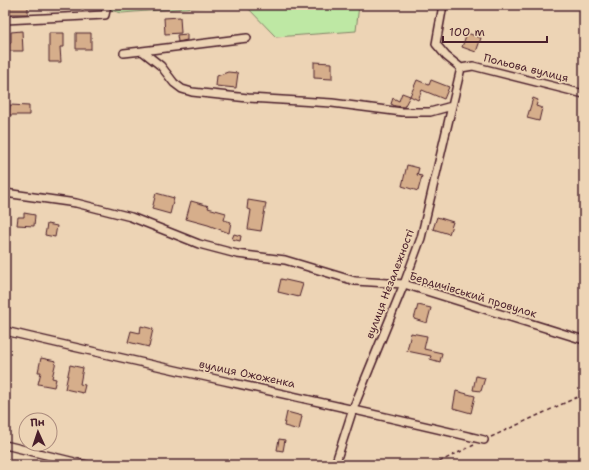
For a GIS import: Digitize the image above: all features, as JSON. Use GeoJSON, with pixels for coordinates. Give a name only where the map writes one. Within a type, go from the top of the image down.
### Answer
{"type":"FeatureCollection","features":[{"type":"Feature","properties":{"kind":"street"},"geometry":{"type":"LineString","coordinates":[[5,20],[105,15],[107,5]]}},
{"type":"Feature","properties":{"kind":"street"},"geometry":{"type":"LineString","coordinates":[[443,5],[436,44],[446,56],[461,68]]}},
{"type":"Feature","properties":{"kind":"street"},"geometry":{"type":"LineString","coordinates":[[124,53],[247,38]]}},
{"type":"Feature","properties":{"kind":"street"},"geometry":{"type":"LineString","coordinates":[[142,51],[161,66],[174,83],[182,89],[192,92],[248,98],[332,103],[402,112],[430,112],[452,106]]}},
{"type":"Feature","properties":{"kind":"street","name":"Польова вулиця"},"geometry":{"type":"LineString","coordinates":[[461,68],[473,66],[584,94]]}},
{"type":"Feature","properties":{"kind":"street","name":"вулиця Незалежності"},"geometry":{"type":"LineString","coordinates":[[335,465],[353,409],[404,284],[421,238],[461,68]]}},
{"type":"Feature","properties":{"kind":"street","name":"Бердичівський провулок"},"geometry":{"type":"LineString","coordinates":[[5,193],[76,203],[131,217],[199,244],[237,254],[284,260],[355,281],[404,284],[584,340]]}},
{"type":"Feature","properties":{"kind":"street","name":"вулиця Ожоженка"},"geometry":{"type":"LineString","coordinates":[[5,331],[484,440]]}},
{"type":"Feature","properties":{"kind":"street"},"geometry":{"type":"LineString","coordinates":[[5,445],[87,465]]}},
{"type":"Feature","properties":{"kind":"path"},"geometry":{"type":"LineString","coordinates":[[433,465],[584,394]]}},
{"type":"Feature","properties":{"kind":"path"},"geometry":{"type":"LineString","coordinates":[[5,460],[36,465]]}},
{"type":"Feature","properties":{"kind":"green space"},"geometry":{"type":"Polygon","coordinates":[[[96,5],[223,5],[122,13],[97,7],[96,5]]]}},
{"type":"Feature","properties":{"kind":"green space"},"geometry":{"type":"Polygon","coordinates":[[[245,5],[359,5],[356,31],[276,37],[245,5]]]}},
{"type":"Feature","properties":{"kind":"building"},"geometry":{"type":"Polygon","coordinates":[[[10,5],[28,5],[28,14],[10,14],[10,5]]]}},
{"type":"Feature","properties":{"kind":"building"},"geometry":{"type":"Polygon","coordinates":[[[180,17],[181,33],[165,34],[164,18],[180,17]]]}},
{"type":"Feature","properties":{"kind":"building"},"geometry":{"type":"Polygon","coordinates":[[[22,31],[23,51],[7,51],[7,43],[11,43],[11,32],[22,31]]]}},
{"type":"Feature","properties":{"kind":"building"},"geometry":{"type":"Polygon","coordinates":[[[49,33],[64,33],[64,47],[60,47],[61,62],[49,62],[49,33]]]}},
{"type":"Feature","properties":{"kind":"building"},"geometry":{"type":"Polygon","coordinates":[[[76,33],[91,33],[91,49],[76,49],[76,33]]]}},
{"type":"Feature","properties":{"kind":"building"},"geometry":{"type":"Polygon","coordinates":[[[467,33],[481,38],[476,52],[462,47],[467,33]]]}},
{"type":"Feature","properties":{"kind":"building"},"geometry":{"type":"Polygon","coordinates":[[[187,34],[187,40],[178,42],[177,35],[187,34]]]}},
{"type":"Feature","properties":{"kind":"building"},"geometry":{"type":"Polygon","coordinates":[[[314,62],[332,63],[332,79],[314,78],[314,62]]]}},
{"type":"Feature","properties":{"kind":"building"},"geometry":{"type":"Polygon","coordinates":[[[228,72],[238,73],[236,88],[216,86],[217,76],[228,72]]]}},
{"type":"Feature","properties":{"kind":"building"},"geometry":{"type":"Polygon","coordinates":[[[417,80],[429,85],[431,80],[449,87],[444,99],[422,90],[418,100],[410,96],[417,80]]]}},
{"type":"Feature","properties":{"kind":"building"},"geometry":{"type":"Polygon","coordinates":[[[402,93],[410,96],[404,107],[391,104],[393,98],[399,101],[402,93]]]}},
{"type":"Feature","properties":{"kind":"building"},"geometry":{"type":"Polygon","coordinates":[[[533,98],[538,100],[536,106],[542,108],[539,121],[527,118],[533,98]]]}},
{"type":"Feature","properties":{"kind":"building"},"geometry":{"type":"Polygon","coordinates":[[[10,105],[29,106],[29,115],[9,115],[10,105]]]}},
{"type":"Feature","properties":{"kind":"building"},"geometry":{"type":"Polygon","coordinates":[[[407,165],[419,168],[417,175],[422,176],[418,191],[402,186],[407,165]]]}},
{"type":"Feature","properties":{"kind":"building"},"geometry":{"type":"Polygon","coordinates":[[[156,193],[174,198],[170,214],[152,209],[156,193]]]}},
{"type":"Feature","properties":{"kind":"building"},"geometry":{"type":"Polygon","coordinates":[[[248,200],[266,203],[261,231],[248,229],[251,210],[247,209],[248,200]]]}},
{"type":"Feature","properties":{"kind":"building"},"geometry":{"type":"Polygon","coordinates":[[[191,201],[226,213],[224,220],[231,222],[229,233],[186,219],[191,201]]]}},
{"type":"Feature","properties":{"kind":"building"},"geometry":{"type":"Polygon","coordinates":[[[24,213],[35,215],[34,226],[17,225],[18,217],[24,217],[24,213]]]}},
{"type":"Feature","properties":{"kind":"building"},"geometry":{"type":"Polygon","coordinates":[[[437,217],[453,222],[449,234],[433,229],[437,217]]]}},
{"type":"Feature","properties":{"kind":"building"},"geometry":{"type":"Polygon","coordinates":[[[47,224],[57,226],[55,237],[45,235],[47,224]]]}},
{"type":"Feature","properties":{"kind":"building"},"geometry":{"type":"Polygon","coordinates":[[[234,234],[241,236],[240,241],[232,239],[234,234]]]}},
{"type":"Feature","properties":{"kind":"building"},"geometry":{"type":"Polygon","coordinates":[[[281,279],[303,284],[299,297],[278,292],[281,279]]]}},
{"type":"Feature","properties":{"kind":"building"},"geometry":{"type":"Polygon","coordinates":[[[418,305],[431,308],[427,323],[414,319],[418,305]]]}},
{"type":"Feature","properties":{"kind":"building"},"geometry":{"type":"Polygon","coordinates":[[[141,326],[153,329],[149,347],[128,342],[131,331],[140,333],[141,326]]]}},
{"type":"Feature","properties":{"kind":"building"},"geometry":{"type":"Polygon","coordinates":[[[411,333],[427,336],[424,349],[442,353],[440,362],[430,359],[431,356],[407,351],[411,333]]]}},
{"type":"Feature","properties":{"kind":"building"},"geometry":{"type":"Polygon","coordinates":[[[41,358],[56,361],[52,378],[56,379],[54,387],[38,384],[41,372],[38,372],[41,358]]]}},
{"type":"Feature","properties":{"kind":"building"},"geometry":{"type":"Polygon","coordinates":[[[70,365],[83,368],[80,384],[85,385],[83,393],[65,389],[70,365]]]}},
{"type":"Feature","properties":{"kind":"building"},"geometry":{"type":"Polygon","coordinates":[[[476,376],[485,378],[481,391],[473,390],[476,376]]]}},
{"type":"Feature","properties":{"kind":"building"},"geometry":{"type":"Polygon","coordinates":[[[456,391],[475,396],[471,413],[453,408],[456,391]]]}},
{"type":"Feature","properties":{"kind":"building"},"geometry":{"type":"Polygon","coordinates":[[[287,412],[302,416],[299,430],[284,426],[287,412]]]}},
{"type":"Feature","properties":{"kind":"building"},"geometry":{"type":"Polygon","coordinates":[[[279,439],[285,440],[283,451],[277,450],[279,439]]]}}]}
